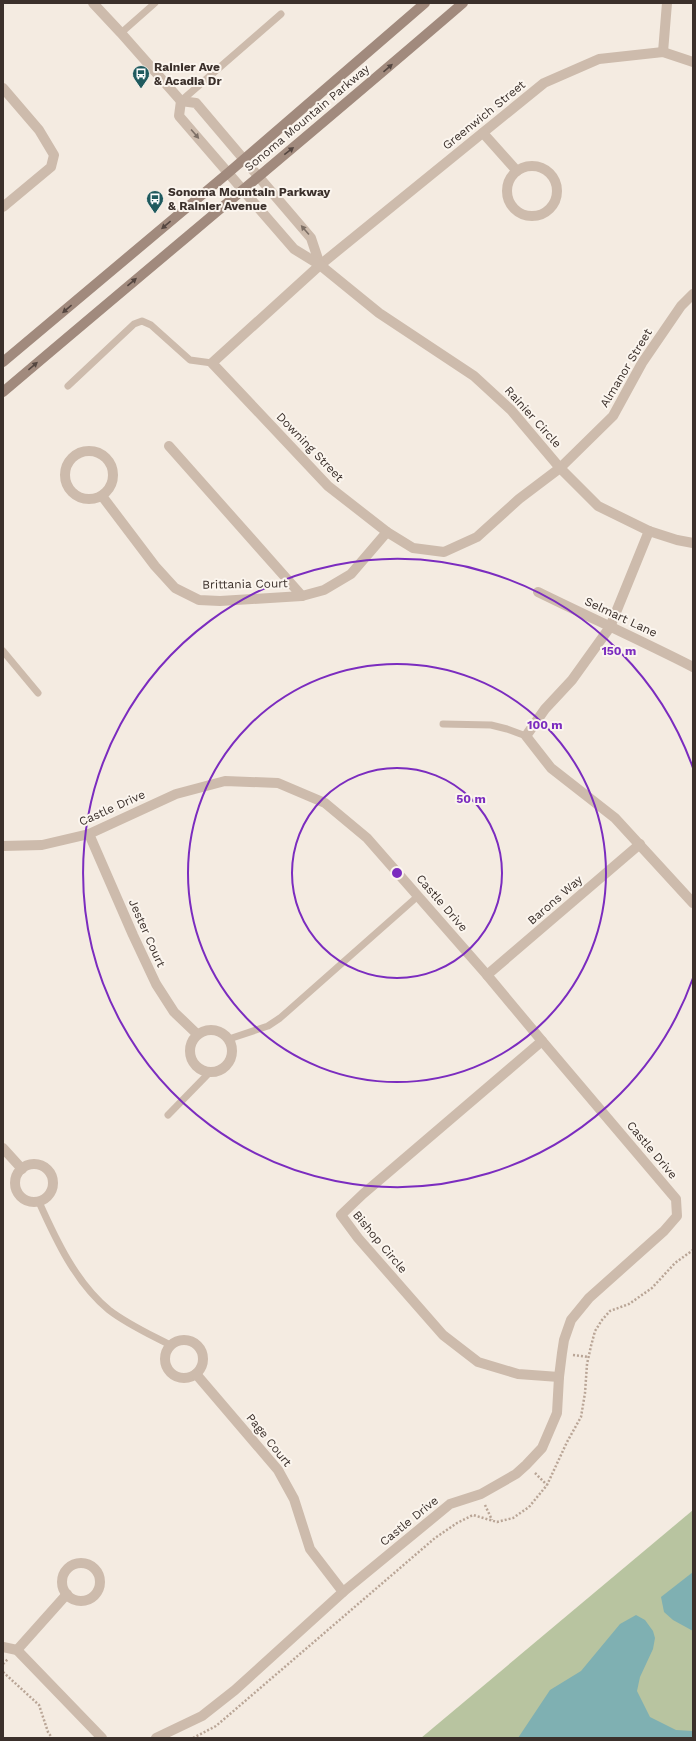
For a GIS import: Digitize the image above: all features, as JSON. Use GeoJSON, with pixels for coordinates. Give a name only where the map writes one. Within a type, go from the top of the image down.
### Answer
{"type":"FeatureCollection","features":[{"type":"Feature","properties":{"kind":"main road","name":"Sonoma Mountain Parkway"},"geometry":{"type":"LineString","coordinates":[[3,362],[228,173],[426,3]]}},
{"type":"Feature","properties":{"kind":"main road","name":"Sonoma Mountain Parkway"},"geometry":{"type":"LineString","coordinates":[[3,392],[242,189],[321,125],[463,3]]}},
{"type":"Feature","properties":{"kind":"street"},"geometry":{"type":"LineString","coordinates":[[93,3],[121,32],[181,101],[196,103],[312,238],[320,265],[212,363]]}},
{"type":"Feature","properties":{"kind":"street"},"geometry":{"type":"LineString","coordinates":[[663,52],[667,3]]}},
{"type":"Feature","properties":{"kind":"street","name":"Greenwich Street"},"geometry":{"type":"LineString","coordinates":[[320,265],[544,83],[598,59],[663,52],[693,62]]}},
{"type":"Feature","properties":{"kind":"street"},"geometry":{"type":"LineString","coordinates":[[3,88],[39,130],[54,155],[51,167],[3,207]]}},
{"type":"Feature","properties":{"kind":"street","name":"Rainier Circle"},"geometry":{"type":"LineString","coordinates":[[181,101],[180,116],[294,249],[320,265],[379,313],[474,376],[512,410],[560,468],[598,506],[648,531],[677,540],[693,543]]}},
{"type":"Feature","properties":{"kind":"street"},"geometry":{"type":"LineString","coordinates":[[483,133],[517,171]]}},
{"type":"Feature","properties":{"kind":"street"},"geometry":{"type":"LineString","coordinates":[[524,167],[541,167],[554,179],[557,187],[556,195],[554,202],[549,209],[543,213],[531,215],[519,212],[513,207],[507,193],[511,177],[517,171],[524,167]]}},
{"type":"Feature","properties":{"kind":"street","name":"Almanor Street"},"geometry":{"type":"LineString","coordinates":[[560,468],[613,416],[642,363],[681,306],[693,294]]}},
{"type":"Feature","properties":{"kind":"street","name":"Downing Street"},"geometry":{"type":"LineString","coordinates":[[212,363],[328,486],[386,532],[413,548],[444,552],[477,537],[519,499],[560,468]]}},
{"type":"Feature","properties":{"kind":"street"},"geometry":{"type":"LineString","coordinates":[[169,446],[302,596]]}},
{"type":"Feature","properties":{"kind":"street"},"geometry":{"type":"LineString","coordinates":[[90,451],[104,457],[109,462],[113,477],[111,484],[102,496],[86,499],[78,496],[72,491],[66,477],[70,461],[76,456],[90,451]]}},
{"type":"Feature","properties":{"kind":"street","name":"Brittania Court"},"geometry":{"type":"LineString","coordinates":[[102,496],[155,566],[175,588],[199,600],[220,601],[302,596],[324,590],[350,574],[386,532]]}},
{"type":"Feature","properties":{"kind":"street"},"geometry":{"type":"LineString","coordinates":[[648,531],[610,627],[572,680],[545,710],[526,736],[551,768],[615,818],[693,903]]}},
{"type":"Feature","properties":{"kind":"street","name":"Selmart Lane"},"geometry":{"type":"LineString","coordinates":[[538,592],[610,627],[633,636],[693,667]]}},
{"type":"Feature","properties":{"kind":"street","name":"Castle Drive"},"geometry":{"type":"LineString","coordinates":[[3,846],[42,845],[89,834],[176,794],[225,781],[278,783],[325,803],[367,838],[488,975],[676,1199],[677,1216],[664,1231],[589,1298],[571,1320],[564,1340],[562,1353],[557,1413],[542,1448],[526,1465],[516,1474],[480,1494],[450,1504],[343,1592],[241,1685],[219,1703],[202,1716],[156,1738]]}},
{"type":"Feature","properties":{"kind":"street","name":"Jester Court"},"geometry":{"type":"LineString","coordinates":[[89,834],[156,984],[174,1012],[197,1034]]}},
{"type":"Feature","properties":{"kind":"street","name":"Barons Way"},"geometry":{"type":"LineString","coordinates":[[488,975],[640,844]]}},
{"type":"Feature","properties":{"kind":"street"},"geometry":{"type":"LineString","coordinates":[[211,1029],[218,1031],[229,1039],[232,1046],[232,1053],[229,1063],[217,1072],[209,1073],[202,1071],[195,1066],[191,1060],[189,1047],[197,1034],[211,1029]]}},
{"type":"Feature","properties":{"kind":"street","name":"Bishop Circle"},"geometry":{"type":"LineString","coordinates":[[542,1041],[363,1194],[341,1215],[358,1238],[443,1335],[478,1362],[518,1374],[559,1378]]}},
{"type":"Feature","properties":{"kind":"street"},"geometry":{"type":"LineString","coordinates":[[3,1148],[22,1169]]}},
{"type":"Feature","properties":{"kind":"street"},"geometry":{"type":"LineString","coordinates":[[39,1165],[50,1172],[53,1184],[52,1190],[49,1195],[38,1202],[26,1201],[17,1192],[16,1180],[22,1169],[27,1166],[39,1165]]}},
{"type":"Feature","properties":{"kind":"street"},"geometry":{"type":"LineString","coordinates":[[187,1339],[198,1345],[204,1357],[200,1369],[196,1374],[184,1378],[172,1374],[165,1363],[165,1357],[170,1345],[175,1341],[187,1339]]}},
{"type":"Feature","properties":{"kind":"street","name":"Page Court"},"geometry":{"type":"LineString","coordinates":[[196,1374],[278,1470],[294,1499],[310,1549],[343,1592]]}},
{"type":"Feature","properties":{"kind":"street"},"geometry":{"type":"LineString","coordinates":[[17,1650],[67,1594]]}},
{"type":"Feature","properties":{"kind":"street"},"geometry":{"type":"LineString","coordinates":[[3,1647],[17,1650],[102,1738]]}},
{"type":"Feature","properties":{"kind":"lane"},"geometry":{"type":"LineString","coordinates":[[121,32],[155,3]]}},
{"type":"Feature","properties":{"kind":"lane"},"geometry":{"type":"LineString","coordinates":[[181,101],[281,14]]}},
{"type":"Feature","properties":{"kind":"lane"},"geometry":{"type":"LineString","coordinates":[[68,386],[134,324],[142,321],[151,325],[190,360],[212,363]]}},
{"type":"Feature","properties":{"kind":"lane"},"geometry":{"type":"LineString","coordinates":[[3,651],[38,693]]}},
{"type":"Feature","properties":{"kind":"lane"},"geometry":{"type":"LineString","coordinates":[[443,724],[491,725],[526,736]]}},
{"type":"Feature","properties":{"kind":"lane"},"geometry":{"type":"LineString","coordinates":[[229,1039],[268,1026],[280,1018],[418,896]]}},
{"type":"Feature","properties":{"kind":"lane"},"geometry":{"type":"LineString","coordinates":[[168,1115],[209,1073]]}},
{"type":"Feature","properties":{"kind":"lane"},"geometry":{"type":"LineString","coordinates":[[38,1202],[74,1269],[92,1294],[109,1310],[128,1323],[170,1345]]}},
{"type":"Feature","properties":{"kind":"path"},"geometry":{"type":"LineString","coordinates":[[562,1353],[589,1357]]}},
{"type":"Feature","properties":{"kind":"path"},"geometry":{"type":"LineString","coordinates":[[526,1465],[547,1485]]}},
{"type":"Feature","properties":{"kind":"path"},"geometry":{"type":"LineString","coordinates":[[480,1494],[493,1521]]}},
{"type":"Feature","properties":{"kind":"path"},"geometry":{"type":"LineString","coordinates":[[3,1672],[38,1705],[48,1732],[52,1738]]}},
{"type":"Feature","properties":{"kind":"green space"},"geometry":{"type":"Polygon","coordinates":[[[693,1510],[693,1738],[421,1738],[693,1510]]]}},
{"type":"Feature","properties":{"kind":"water"},"geometry":{"type":"Polygon","coordinates":[[[693,1572],[693,1631],[673,1620],[664,1612],[661,1597],[693,1572]]]}},
{"type":"Feature","properties":{"kind":"water"},"geometry":{"type":"Polygon","coordinates":[[[636,1615],[645,1620],[653,1631],[655,1638],[653,1649],[640,1677],[637,1691],[650,1717],[676,1730],[693,1731],[693,1738],[518,1738],[550,1690],[581,1671],[620,1624],[636,1615]]]}},
{"type":"Feature","properties":{"kind":"place","name":"Rainier Ave & Acadia Dr"},"geometry":{"type":"Point","coordinates":[141,89]}},
{"type":"Feature","properties":{"kind":"place","name":"Sonoma Mountain Parkway & Rainier Avenue"},"geometry":{"type":"Point","coordinates":[155,214]}}]}
